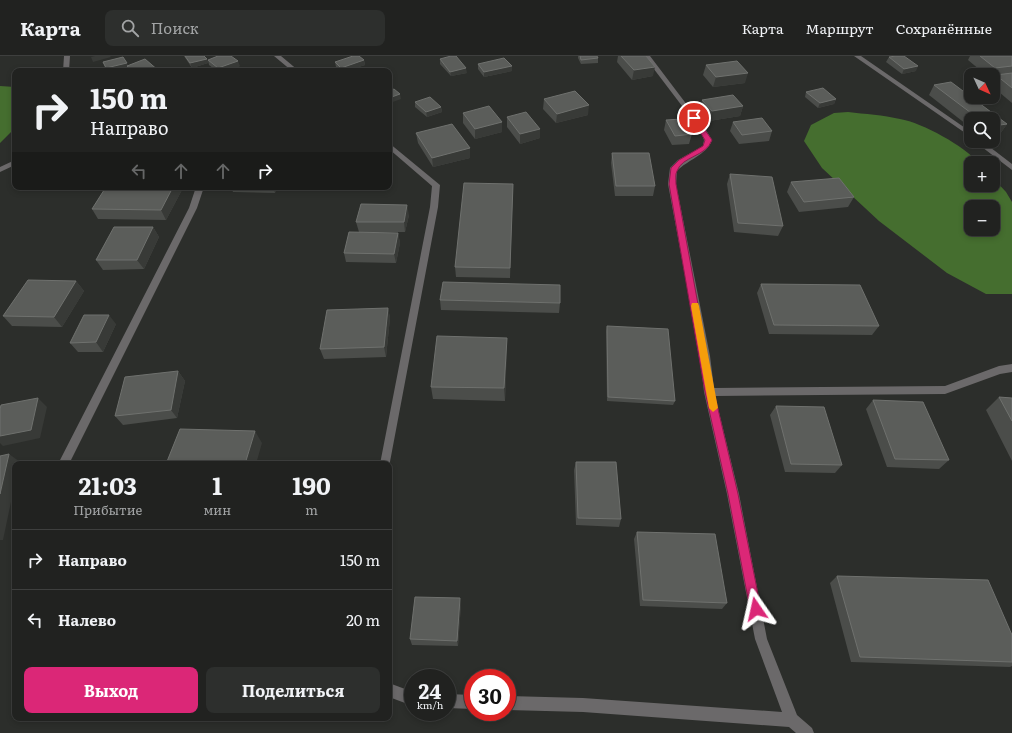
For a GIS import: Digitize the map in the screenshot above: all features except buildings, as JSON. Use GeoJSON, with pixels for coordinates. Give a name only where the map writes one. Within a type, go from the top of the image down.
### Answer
{"type":"FeatureCollection","features":[{"type":"Feature","properties":{"kind":"street"},"geometry":{"type":"LineString","coordinates":[[66,68],[67,56]]}},
{"type":"Feature","properties":{"kind":"street"},"geometry":{"type":"LineString","coordinates":[[276,56],[292,68]]}},
{"type":"Feature","properties":{"kind":"street"},"geometry":{"type":"LineString","coordinates":[[647,56],[704,131],[708,140],[706,147],[681,162],[674,170],[672,184],[710,392],[733,494],[761,639],[792,720],[807,733]]}},
{"type":"Feature","properties":{"kind":"street"},"geometry":{"type":"LineString","coordinates":[[857,56],[964,130]]}},
{"type":"Feature","properties":{"kind":"street"},"geometry":{"type":"LineString","coordinates":[[387,461],[434,207],[436,185],[392,148]]}},
{"type":"Feature","properties":{"kind":"street"},"geometry":{"type":"LineString","coordinates":[[987,148],[1012,168]]}},
{"type":"Feature","properties":{"kind":"street"},"geometry":{"type":"LineString","coordinates":[[0,170],[12,164]]}},
{"type":"Feature","properties":{"kind":"street"},"geometry":{"type":"LineString","coordinates":[[65,461],[194,208],[200,190]]}},
{"type":"Feature","properties":{"kind":"street"},"geometry":{"type":"LineString","coordinates":[[710,392],[945,390],[999,370],[1012,368]]}},
{"type":"Feature","properties":{"kind":"street"},"geometry":{"type":"LineString","coordinates":[[392,691],[404,696]]}},
{"type":"Feature","properties":{"kind":"street"},"geometry":{"type":"LineString","coordinates":[[516,703],[583,705],[792,720]]}},
{"type":"Feature","properties":{"kind":"shaded area"},"geometry":{"type":"Polygon","coordinates":[[[0,86],[12,87],[12,131],[0,143],[0,86]]]}},
{"type":"Feature","properties":{"kind":"shaded area"},"geometry":{"type":"Polygon","coordinates":[[[848,112],[894,118],[909,121],[931,130],[972,156],[964,156],[964,192],[1000,192],[1000,186],[1012,202],[1012,294],[986,294],[947,273],[879,221],[822,168],[804,141],[811,125],[834,113],[848,112]]]}},
{"type":"Feature","properties":{"kind":"slow traffic"},"geometry":{"type":"LineString","coordinates":[[695,306],[713,408]]}},
{"type":"Feature","properties":{"kind":"route"},"geometry":{"type":"LineString","coordinates":[[694,118],[704,131],[708,140],[706,147],[681,162],[674,170],[672,184],[710,392],[733,494],[756,609]]}}]}
